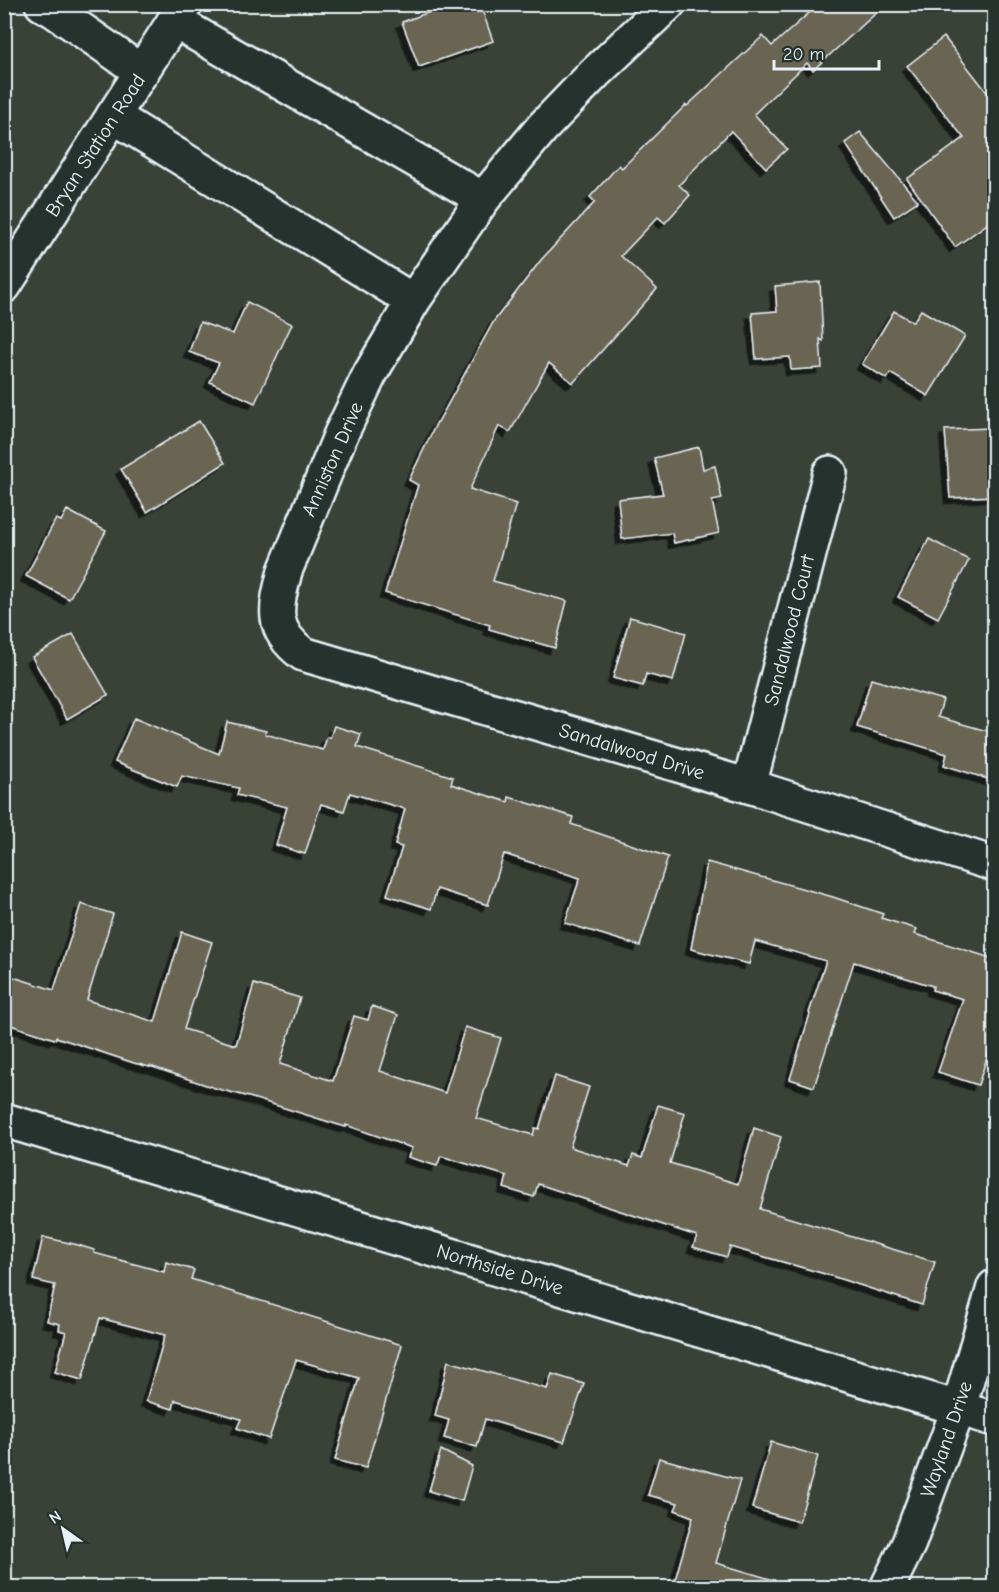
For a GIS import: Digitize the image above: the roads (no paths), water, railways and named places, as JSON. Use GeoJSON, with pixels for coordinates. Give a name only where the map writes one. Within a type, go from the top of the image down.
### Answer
{"type":"FeatureCollection","features":[{"type":"Feature","properties":{"kind":"street"},"geometry":{"type":"LineString","coordinates":[[42,4],[142,72]]}},
{"type":"Feature","properties":{"kind":"street","name":"Anniston Drive"},"geometry":{"type":"LineString","coordinates":[[279,627],[277,617],[279,594],[285,571],[341,434],[370,374],[413,301],[483,199],[542,128],[595,73],[668,4]]}},
{"type":"Feature","properties":{"kind":"street"},"geometry":{"type":"LineString","coordinates":[[180,13],[483,199]]}},
{"type":"Feature","properties":{"kind":"street","name":"Bryan Station Road"},"geometry":{"type":"LineString","coordinates":[[4,286],[180,13]]}},
{"type":"Feature","properties":{"kind":"street"},"geometry":{"type":"LineString","coordinates":[[113,116],[413,301]]}},
{"type":"Feature","properties":{"kind":"street","name":"Sandalwood Court"},"geometry":{"type":"LineString","coordinates":[[749,786],[830,473]]}},
{"type":"Feature","properties":{"kind":"street","name":"Sandalwood Drive"},"geometry":{"type":"LineString","coordinates":[[279,627],[292,646],[303,654],[749,786],[994,864]]}},
{"type":"Feature","properties":{"kind":"street","name":"Northside Drive"},"geometry":{"type":"LineString","coordinates":[[4,1120],[994,1419]]}},
{"type":"Feature","properties":{"kind":"street","name":"Wayland Drive"},"geometry":{"type":"LineString","coordinates":[[887,1587],[909,1543],[958,1407],[994,1287]]}}]}
